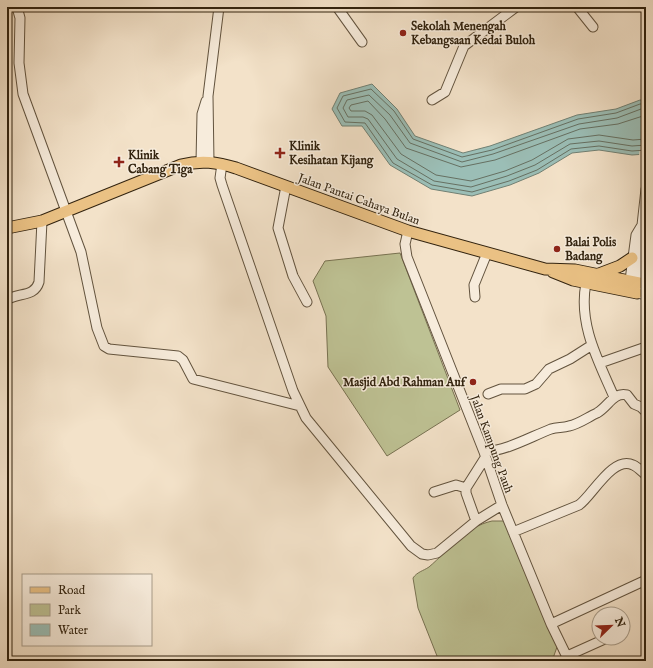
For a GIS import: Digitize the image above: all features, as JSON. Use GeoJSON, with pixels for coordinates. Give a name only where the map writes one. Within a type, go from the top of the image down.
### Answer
{"type":"FeatureCollection","features":[{"type":"Feature","properties":{"kind":"main road","name":"Jalan Pantai Cahaya Bulan"},"geometry":{"type":"LineString","coordinates":[[7,228],[42,221],[68,212],[181,165],[205,162],[222,164],[408,231],[549,269],[575,270],[589,278],[638,288]]}},
{"type":"Feature","properties":{"kind":"main road"},"geometry":{"type":"LineString","coordinates":[[589,278],[613,270],[632,258]]}},
{"type":"Feature","properties":{"kind":"street"},"geometry":{"type":"LineString","coordinates":[[17,7],[20,18],[19,63],[23,94],[68,212],[81,252],[97,328],[104,346],[109,349],[178,356],[183,360],[193,379],[300,406]]}},
{"type":"Feature","properties":{"kind":"street"},"geometry":{"type":"LineString","coordinates":[[205,162],[208,96],[219,7]]}},
{"type":"Feature","properties":{"kind":"street"},"geometry":{"type":"LineString","coordinates":[[337,7],[362,42]]}},
{"type":"Feature","properties":{"kind":"street"},"geometry":{"type":"LineString","coordinates":[[432,100],[445,92],[464,46],[516,7]]}},
{"type":"Feature","properties":{"kind":"street"},"geometry":{"type":"LineString","coordinates":[[577,7],[593,27]]}},
{"type":"Feature","properties":{"kind":"street"},"geometry":{"type":"LineString","coordinates":[[222,164],[220,178],[222,185],[293,391],[311,426],[416,550],[428,555],[437,553],[476,521],[502,505]]}},
{"type":"Feature","properties":{"kind":"street"},"geometry":{"type":"LineString","coordinates":[[286,186],[278,228],[293,276],[307,302]]}},
{"type":"Feature","properties":{"kind":"street"},"geometry":{"type":"LineString","coordinates":[[638,288],[643,249],[644,236],[642,225],[646,189]]}},
{"type":"Feature","properties":{"kind":"street"},"geometry":{"type":"LineString","coordinates":[[7,300],[12,297],[30,293],[36,289],[39,282],[42,221]]}},
{"type":"Feature","properties":{"kind":"street"},"geometry":{"type":"LineString","coordinates":[[638,288],[632,258],[636,235],[642,225]]}},
{"type":"Feature","properties":{"kind":"street","name":"Jalan Kampung Pauh"},"geometry":{"type":"LineString","coordinates":[[408,231],[405,244],[406,252],[502,505],[551,624],[568,660]]}},
{"type":"Feature","properties":{"kind":"street"},"geometry":{"type":"LineString","coordinates":[[643,249],[646,262]]}},
{"type":"Feature","properties":{"kind":"street"},"geometry":{"type":"LineString","coordinates":[[475,297],[474,285],[487,253]]}},
{"type":"Feature","properties":{"kind":"street"},"geometry":{"type":"LineString","coordinates":[[589,278],[584,294],[584,314],[592,345],[614,397]]}},
{"type":"Feature","properties":{"kind":"street"},"geometry":{"type":"LineString","coordinates":[[488,394],[501,389],[524,389],[536,384],[549,369],[570,359],[592,345]]}},
{"type":"Feature","properties":{"kind":"street"},"geometry":{"type":"LineString","coordinates":[[600,363],[646,347]]}},
{"type":"Feature","properties":{"kind":"street"},"geometry":{"type":"LineString","coordinates":[[476,521],[466,493],[466,488],[484,455],[503,450],[552,429],[578,423],[606,408],[614,397],[620,394],[627,395],[634,404],[641,407],[646,412]]}},
{"type":"Feature","properties":{"kind":"street"},"geometry":{"type":"LineString","coordinates":[[513,532],[580,505],[588,498],[602,478],[622,465],[634,465],[646,475]]}},
{"type":"Feature","properties":{"kind":"street"},"geometry":{"type":"LineString","coordinates":[[434,492],[456,485],[466,488]]}},
{"type":"Feature","properties":{"kind":"street"},"geometry":{"type":"LineString","coordinates":[[551,624],[646,580]]}},
{"type":"Feature","properties":{"kind":"street"},"geometry":{"type":"LineString","coordinates":[[568,660],[593,646]]}},
{"type":"Feature","properties":{"kind":"green space"},"geometry":{"type":"Polygon","coordinates":[[[400,253],[460,410],[387,456],[328,367],[326,316],[313,281],[325,261],[400,253]]]}},
{"type":"Feature","properties":{"kind":"green space"},"geometry":{"type":"Polygon","coordinates":[[[492,521],[505,521],[554,637],[557,647],[552,661],[439,661],[418,608],[413,578],[418,573],[429,567],[465,534],[482,524],[492,521]]]}},
{"type":"Feature","properties":{"kind":"water"},"geometry":{"type":"Polygon","coordinates":[[[372,84],[397,109],[415,136],[463,153],[490,146],[577,115],[616,109],[640,100],[646,100],[646,154],[632,155],[599,150],[572,153],[539,173],[510,185],[472,196],[431,189],[390,165],[362,126],[342,126],[332,109],[340,93],[372,84]]]}},
{"type":"Feature","properties":{"kind":"pier"},"geometry":{"type":"Polygon","coordinates":[[[646,102],[646,156],[639,156],[646,102]]]}},
{"type":"Feature","properties":{"kind":"place","name":"Sekolah Menengah Kebangsaan Kedai Buloh"},"geometry":{"type":"Point","coordinates":[403,33]}},
{"type":"Feature","properties":{"kind":"place","name":"Klinik Kesihatan Kijang"},"geometry":{"type":"Point","coordinates":[280,153]}},
{"type":"Feature","properties":{"kind":"place","name":"Klinik Cabang Tiga"},"geometry":{"type":"Point","coordinates":[119,162]}},
{"type":"Feature","properties":{"kind":"place","name":"Balai Polis Badang"},"geometry":{"type":"Point","coordinates":[557,249]}},
{"type":"Feature","properties":{"kind":"place","name":"Masjid Abd Rahman Auf"},"geometry":{"type":"Point","coordinates":[473,382]}}]}
